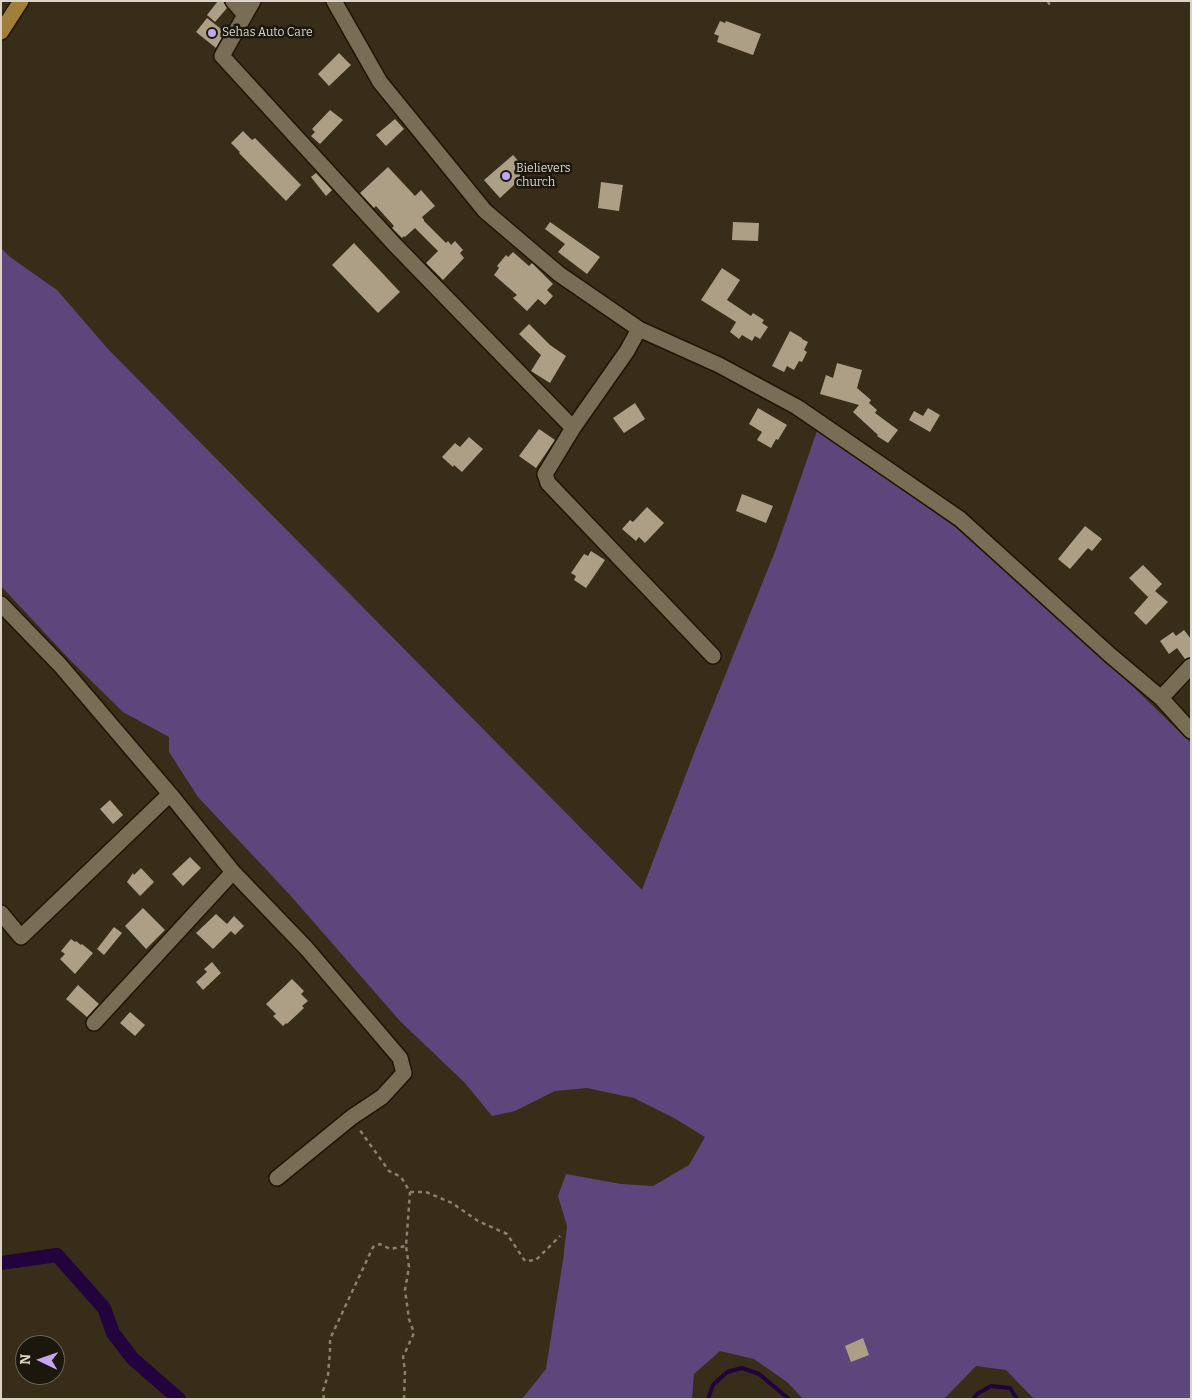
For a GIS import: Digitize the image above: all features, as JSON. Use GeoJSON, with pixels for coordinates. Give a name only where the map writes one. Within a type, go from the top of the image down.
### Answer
{"type":"FeatureCollection","features":[{"type":"Feature","properties":{"kind":"main road"},"geometry":{"type":"LineString","coordinates":[[1,32],[20,1]]}},
{"type":"Feature","properties":{"kind":"street"},"geometry":{"type":"LineString","coordinates":[[233,1],[245,15]]}},
{"type":"Feature","properties":{"kind":"street"},"geometry":{"type":"LineString","coordinates":[[253,1],[222,56],[395,245],[573,428]]}},
{"type":"Feature","properties":{"kind":"street"},"geometry":{"type":"LineString","coordinates":[[334,1],[380,82],[484,212],[559,274],[639,329],[719,365],[798,407],[960,519],[1110,655],[1161,698],[1191,731]]}},
{"type":"Feature","properties":{"kind":"street"},"geometry":{"type":"LineString","coordinates":[[639,329],[573,428],[545,474],[548,482],[713,656]]}},
{"type":"Feature","properties":{"kind":"street"},"geometry":{"type":"LineString","coordinates":[[4,613],[60,666],[170,794],[232,872],[307,948],[400,1058],[404,1073],[382,1097],[352,1117],[276,1178]]}},
{"type":"Feature","properties":{"kind":"street"},"geometry":{"type":"LineString","coordinates":[[1161,698],[1191,666]]}},
{"type":"Feature","properties":{"kind":"street"},"geometry":{"type":"LineString","coordinates":[[1,913],[21,937],[170,794]]}},
{"type":"Feature","properties":{"kind":"street"},"geometry":{"type":"LineString","coordinates":[[94,1024],[232,872]]}},
{"type":"Feature","properties":{"kind":"path"},"geometry":{"type":"LineString","coordinates":[[1048,1],[1051,8]]}},
{"type":"Feature","properties":{"kind":"path"},"geometry":{"type":"LineString","coordinates":[[352,1117],[389,1171],[401,1177],[410,1192],[406,1246],[409,1267],[406,1290],[409,1319],[414,1333],[403,1357],[405,1371],[404,1399]]}},
{"type":"Feature","properties":{"kind":"path"},"geometry":{"type":"LineString","coordinates":[[410,1192],[426,1192],[452,1202],[478,1221],[507,1234],[525,1261],[536,1260],[560,1236]]}},
{"type":"Feature","properties":{"kind":"path"},"geometry":{"type":"LineString","coordinates":[[324,1399],[323,1391],[328,1375],[330,1338],[373,1247],[380,1244],[390,1249],[406,1246]]}},
{"type":"Feature","properties":{"kind":"shaded area"},"geometry":{"type":"Polygon","coordinates":[[[1,248],[10,257],[57,290],[108,349],[642,890],[696,748],[776,549],[817,431],[983,547],[1119,673],[1191,743],[1191,1399],[1034,1399],[1006,1370],[976,1366],[944,1399],[803,1399],[787,1382],[754,1359],[720,1351],[694,1374],[692,1399],[522,1399],[546,1369],[567,1226],[558,1196],[566,1174],[621,1184],[653,1186],[689,1165],[705,1137],[674,1118],[634,1098],[587,1088],[555,1091],[515,1111],[492,1116],[465,1083],[400,1021],[290,895],[198,797],[169,752],[169,737],[123,712],[70,660],[1,586],[1,248]]]}},
{"type":"Feature","properties":{"kind":"building"},"geometry":{"type":"Polygon","coordinates":[[[218,1],[223,1],[227,8],[215,22],[207,15],[218,1]]]}},
{"type":"Feature","properties":{"kind":"building","name":"Sehas Auto Care"},"geometry":{"type":"Polygon","coordinates":[[[207,18],[225,32],[216,48],[196,32],[207,18]]]}},
{"type":"Feature","properties":{"kind":"building"},"geometry":{"type":"Polygon","coordinates":[[[720,21],[725,23],[726,21],[761,34],[753,55],[717,42],[719,36],[714,34],[720,21]]]}},
{"type":"Feature","properties":{"kind":"building"},"geometry":{"type":"Polygon","coordinates":[[[339,53],[351,65],[329,86],[318,74],[339,53]]]}},
{"type":"Feature","properties":{"kind":"building"},"geometry":{"type":"Polygon","coordinates":[[[330,110],[343,120],[320,144],[311,136],[315,132],[312,129],[330,110]]]}},
{"type":"Feature","properties":{"kind":"building"},"geometry":{"type":"Polygon","coordinates":[[[395,119],[404,129],[386,146],[376,135],[395,119]]]}},
{"type":"Feature","properties":{"kind":"building"},"geometry":{"type":"Polygon","coordinates":[[[243,131],[252,140],[255,138],[301,185],[286,201],[231,143],[243,131]]]}},
{"type":"Feature","properties":{"kind":"building","name":"Bielievers church"},"geometry":{"type":"Polygon","coordinates":[[[513,155],[528,172],[500,198],[484,180],[513,155]]]}},
{"type":"Feature","properties":{"kind":"building"},"geometry":{"type":"Polygon","coordinates":[[[388,167],[415,196],[421,190],[435,206],[422,217],[424,221],[446,243],[448,241],[451,245],[455,241],[463,250],[460,253],[464,258],[443,280],[426,263],[438,251],[415,228],[402,238],[376,206],[374,208],[360,193],[388,167]]]}},
{"type":"Feature","properties":{"kind":"building"},"geometry":{"type":"Polygon","coordinates":[[[316,173],[332,190],[326,196],[311,177],[316,173]]]}},
{"type":"Feature","properties":{"kind":"building"},"geometry":{"type":"Polygon","coordinates":[[[601,182],[623,185],[619,211],[598,208],[601,182]]]}},
{"type":"Feature","properties":{"kind":"building"},"geometry":{"type":"Polygon","coordinates":[[[550,222],[600,257],[587,274],[558,252],[565,244],[545,229],[550,222]]]}},
{"type":"Feature","properties":{"kind":"building"},"geometry":{"type":"Polygon","coordinates":[[[733,222],[759,223],[758,241],[732,240],[733,222]]]}},
{"type":"Feature","properties":{"kind":"building"},"geometry":{"type":"Polygon","coordinates":[[[354,243],[400,292],[378,313],[332,265],[354,243]]]}},
{"type":"Feature","properties":{"kind":"building"},"geometry":{"type":"Polygon","coordinates":[[[513,252],[529,266],[532,263],[553,284],[547,290],[553,296],[545,305],[538,299],[527,311],[513,298],[517,295],[494,275],[499,268],[497,266],[506,255],[508,257],[513,252]]]}},
{"type":"Feature","properties":{"kind":"building"},"geometry":{"type":"Polygon","coordinates":[[[722,268],[740,280],[727,300],[751,316],[753,313],[764,320],[762,323],[768,327],[760,339],[755,336],[752,341],[742,335],[739,339],[730,332],[736,322],[701,300],[722,268]]]}},
{"type":"Feature","properties":{"kind":"building"},"geometry":{"type":"Polygon","coordinates":[[[529,324],[550,345],[566,356],[550,383],[531,371],[541,355],[519,334],[529,324]]]}},
{"type":"Feature","properties":{"kind":"building"},"geometry":{"type":"Polygon","coordinates":[[[790,331],[808,342],[804,350],[807,352],[802,362],[799,361],[794,370],[787,366],[784,372],[772,366],[790,331]]]}},
{"type":"Feature","properties":{"kind":"building"},"geometry":{"type":"Polygon","coordinates":[[[837,363],[862,370],[857,388],[871,400],[869,403],[877,410],[875,413],[898,430],[888,443],[877,436],[853,412],[859,405],[820,394],[826,375],[833,378],[837,363]]]}},
{"type":"Feature","properties":{"kind":"building"},"geometry":{"type":"Polygon","coordinates":[[[635,403],[645,419],[624,433],[613,418],[635,403]]]}},
{"type":"Feature","properties":{"kind":"building"},"geometry":{"type":"Polygon","coordinates":[[[758,408],[787,425],[771,448],[757,440],[762,432],[749,424],[758,408]]]}},
{"type":"Feature","properties":{"kind":"building"},"geometry":{"type":"Polygon","coordinates":[[[928,408],[940,415],[930,432],[909,420],[914,411],[923,416],[928,408]]]}},
{"type":"Feature","properties":{"kind":"building"},"geometry":{"type":"Polygon","coordinates":[[[539,429],[555,440],[536,468],[519,456],[539,429]]]}},
{"type":"Feature","properties":{"kind":"building"},"geometry":{"type":"Polygon","coordinates":[[[469,437],[483,449],[462,472],[442,457],[455,443],[460,447],[469,437]]]}},
{"type":"Feature","properties":{"kind":"building"},"geometry":{"type":"Polygon","coordinates":[[[742,494],[773,506],[766,523],[736,511],[742,494]]]}},
{"type":"Feature","properties":{"kind":"building"},"geometry":{"type":"Polygon","coordinates":[[[647,507],[664,523],[645,543],[639,537],[636,541],[622,529],[630,520],[633,522],[647,507]]]}},
{"type":"Feature","properties":{"kind":"building"},"geometry":{"type":"Polygon","coordinates":[[[1085,526],[1102,539],[1092,551],[1088,548],[1070,569],[1058,559],[1085,526]]]}},
{"type":"Feature","properties":{"kind":"building"},"geometry":{"type":"Polygon","coordinates":[[[591,551],[605,560],[586,588],[574,580],[576,576],[571,573],[584,554],[588,556],[591,551]]]}},
{"type":"Feature","properties":{"kind":"building"},"geometry":{"type":"Polygon","coordinates":[[[1143,565],[1162,584],[1155,591],[1168,602],[1146,625],[1134,613],[1151,594],[1148,597],[1129,578],[1143,565]]]}},
{"type":"Feature","properties":{"kind":"building"},"geometry":{"type":"Polygon","coordinates":[[[1184,630],[1191,639],[1191,657],[1185,659],[1177,648],[1169,654],[1160,641],[1173,632],[1176,636],[1184,630]]]}},
{"type":"Feature","properties":{"kind":"building"},"geometry":{"type":"Polygon","coordinates":[[[110,800],[123,815],[113,824],[100,809],[110,800]]]}},
{"type":"Feature","properties":{"kind":"building"},"geometry":{"type":"Polygon","coordinates":[[[190,857],[201,868],[183,886],[172,874],[190,857]]]}},
{"type":"Feature","properties":{"kind":"building"},"geometry":{"type":"Polygon","coordinates":[[[141,868],[154,882],[140,896],[127,882],[133,873],[134,875],[141,868]]]}},
{"type":"Feature","properties":{"kind":"building"},"geometry":{"type":"Polygon","coordinates":[[[143,908],[165,930],[146,949],[125,926],[143,908]]]}},
{"type":"Feature","properties":{"kind":"building"},"geometry":{"type":"Polygon","coordinates":[[[216,914],[227,924],[234,916],[244,926],[235,935],[231,931],[213,949],[196,933],[216,914]]]}},
{"type":"Feature","properties":{"kind":"building"},"geometry":{"type":"Polygon","coordinates":[[[114,927],[122,933],[104,955],[97,949],[114,927]]]}},
{"type":"Feature","properties":{"kind":"building"},"geometry":{"type":"Polygon","coordinates":[[[71,939],[82,944],[93,953],[75,974],[60,959],[65,954],[61,951],[71,939]]]}},
{"type":"Feature","properties":{"kind":"building"},"geometry":{"type":"Polygon","coordinates":[[[212,962],[221,973],[203,990],[196,982],[207,972],[204,969],[212,962]]]}},
{"type":"Feature","properties":{"kind":"building"},"geometry":{"type":"Polygon","coordinates":[[[292,979],[304,991],[301,994],[308,1001],[302,1006],[304,1008],[283,1026],[273,1016],[276,1014],[266,1004],[292,979]]]}},
{"type":"Feature","properties":{"kind":"building"},"geometry":{"type":"Polygon","coordinates":[[[78,985],[99,1004],[87,1017],[66,999],[78,985]]]}},
{"type":"Feature","properties":{"kind":"building"},"geometry":{"type":"Polygon","coordinates":[[[130,1012],[145,1025],[135,1036],[120,1023],[130,1012]]]}},
{"type":"Feature","properties":{"kind":"building"},"geometry":{"type":"Polygon","coordinates":[[[863,1338],[869,1355],[851,1362],[845,1346],[863,1338]]]}},
{"type":"Feature","properties":{"kind":"waterway"},"geometry":{"type":"LineString","coordinates":[[1,1263],[57,1255],[104,1308],[113,1333],[133,1359],[179,1399]]}},
{"type":"Feature","properties":{"kind":"waterway"},"geometry":{"type":"LineString","coordinates":[[708,1399],[713,1385],[727,1372],[742,1368],[759,1374],[789,1399]]}},
{"type":"Feature","properties":{"kind":"waterway"},"geometry":{"type":"LineString","coordinates":[[973,1399],[977,1394],[991,1386],[1010,1388],[1017,1399]]}},
{"type":"Feature","properties":{"kind":"place","name":"Sehas Auto Care"},"geometry":{"type":"Point","coordinates":[212,33]}},
{"type":"Feature","properties":{"kind":"place","name":"Bielievers church"},"geometry":{"type":"Point","coordinates":[506,176]}}]}
